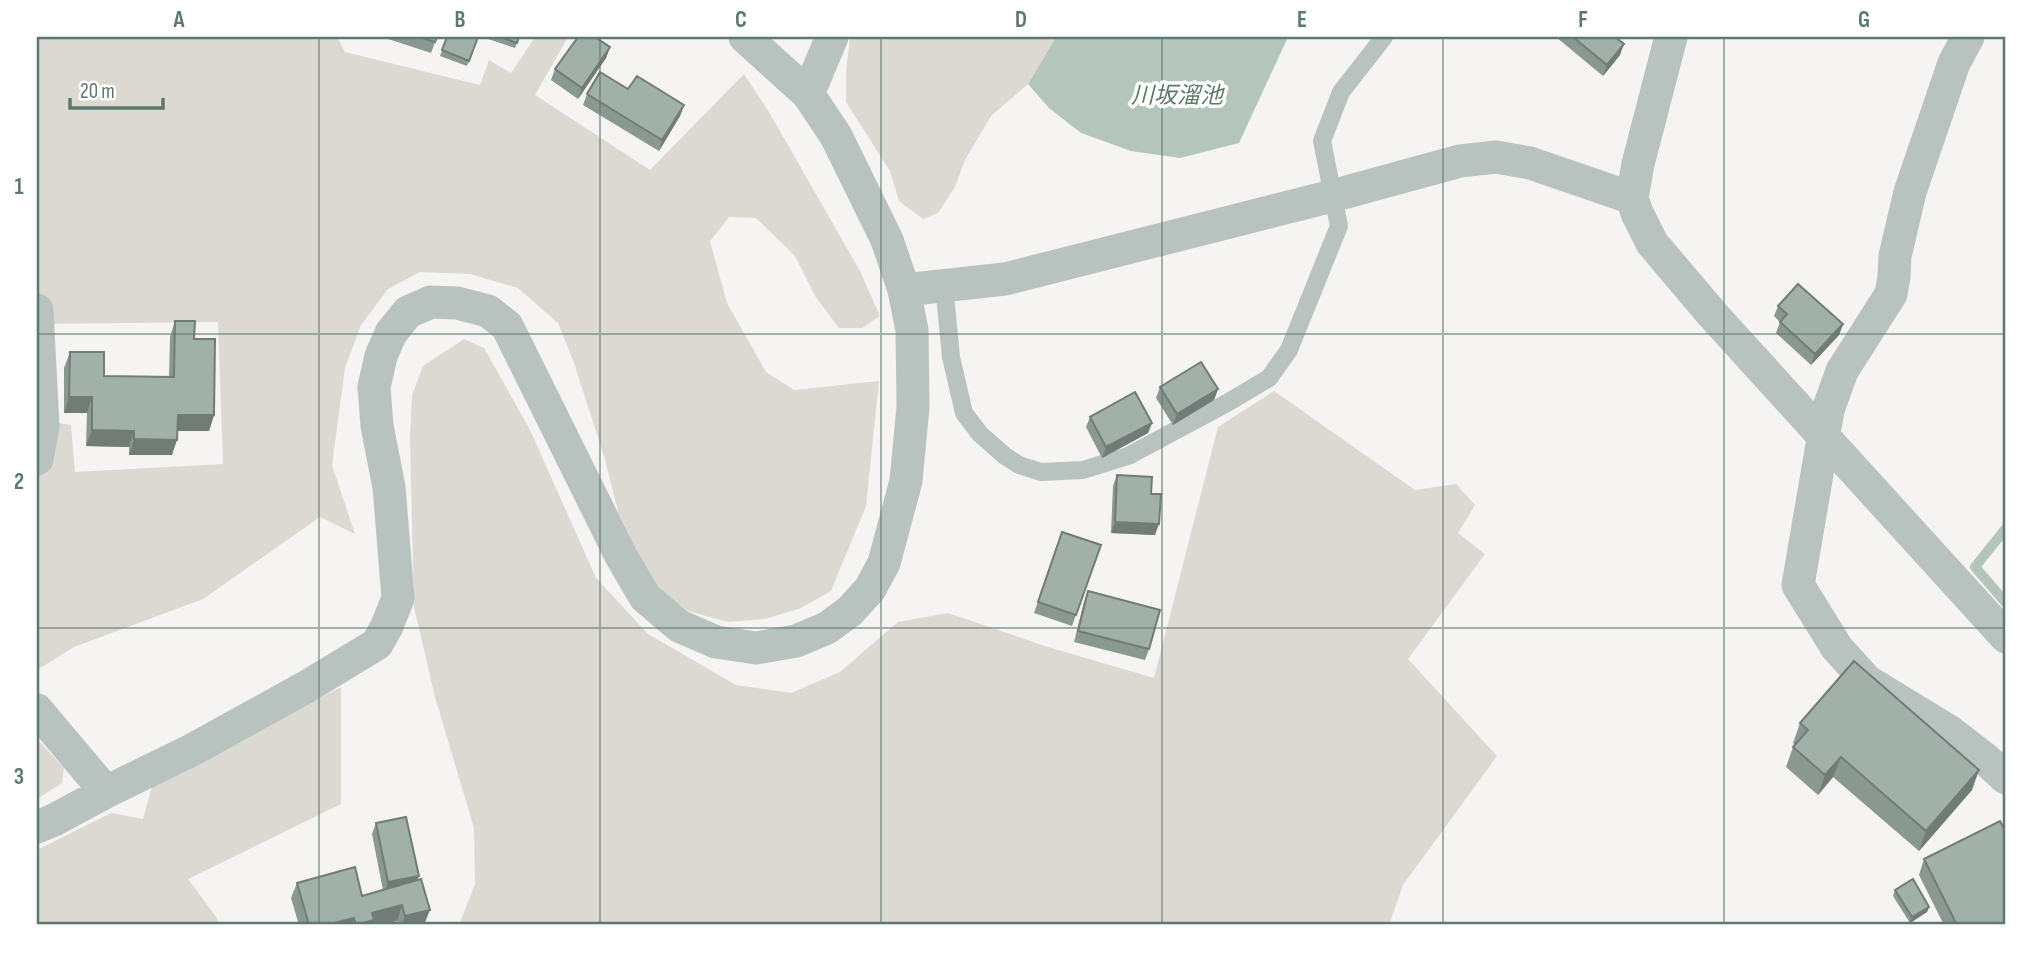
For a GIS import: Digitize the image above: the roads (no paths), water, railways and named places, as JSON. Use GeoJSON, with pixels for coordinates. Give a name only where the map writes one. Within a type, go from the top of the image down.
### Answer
{"type":"FeatureCollection","features":[{"type":"Feature","properties":{"kind":"street"},"geometry":{"type":"LineString","coordinates":[[37,827],[192,750],[377,644],[398,598],[388,487],[377,426],[374,387],[381,356],[391,333],[408,312],[431,302],[457,303],[488,311],[507,326],[621,556],[645,597],[679,626],[716,642],[756,648],[796,641],[827,628],[850,611],[884,563],[906,481],[913,407],[912,330],[904,289],[887,240],[836,136],[808,94],[745,37]]}},
{"type":"Feature","properties":{"kind":"street"},"geometry":{"type":"LineString","coordinates":[[808,94],[832,37]]}},
{"type":"Feature","properties":{"kind":"street"},"geometry":{"type":"LineString","coordinates":[[1671,37],[1638,164],[1632,198],[1652,243],[1713,315],[2006,637]]}},
{"type":"Feature","properties":{"kind":"street"},"geometry":{"type":"LineString","coordinates":[[1968,37],[1954,63],[1910,192],[1895,256],[1891,294],[1842,371],[1828,410],[1798,584],[1837,648],[1867,681],[1949,731],[2006,778]]}},
{"type":"Feature","properties":{"kind":"street"},"geometry":{"type":"LineString","coordinates":[[904,289],[1005,279],[1332,197],[1460,161],[1496,157],[1530,163],[1632,198]]}},
{"type":"Feature","properties":{"kind":"street"},"geometry":{"type":"LineString","coordinates":[[37,310],[40,428],[37,459]]}},
{"type":"Feature","properties":{"kind":"street"},"geometry":{"type":"LineString","coordinates":[[37,710],[106,792]]}},
{"type":"Feature","properties":{"kind":"lane"},"geometry":{"type":"LineString","coordinates":[[944,285],[951,357],[964,413],[980,434],[1020,466],[1041,472],[1083,470],[1128,456],[1227,403],[1269,378],[1289,350],[1339,226],[1322,141],[1327,123],[1341,92],[1384,37]]}},
{"type":"Feature","properties":{"kind":"water","name":"川坂溜池"},"geometry":{"type":"Polygon","coordinates":[[[1056,37],[1288,37],[1239,143],[1180,158],[1131,151],[1081,133],[1049,108],[1028,84],[1056,37]]]}},
{"type":"Feature","properties":{"kind":"waterway"},"geometry":{"type":"LineString","coordinates":[[2006,528],[1975,567],[2006,603]]}}]}
